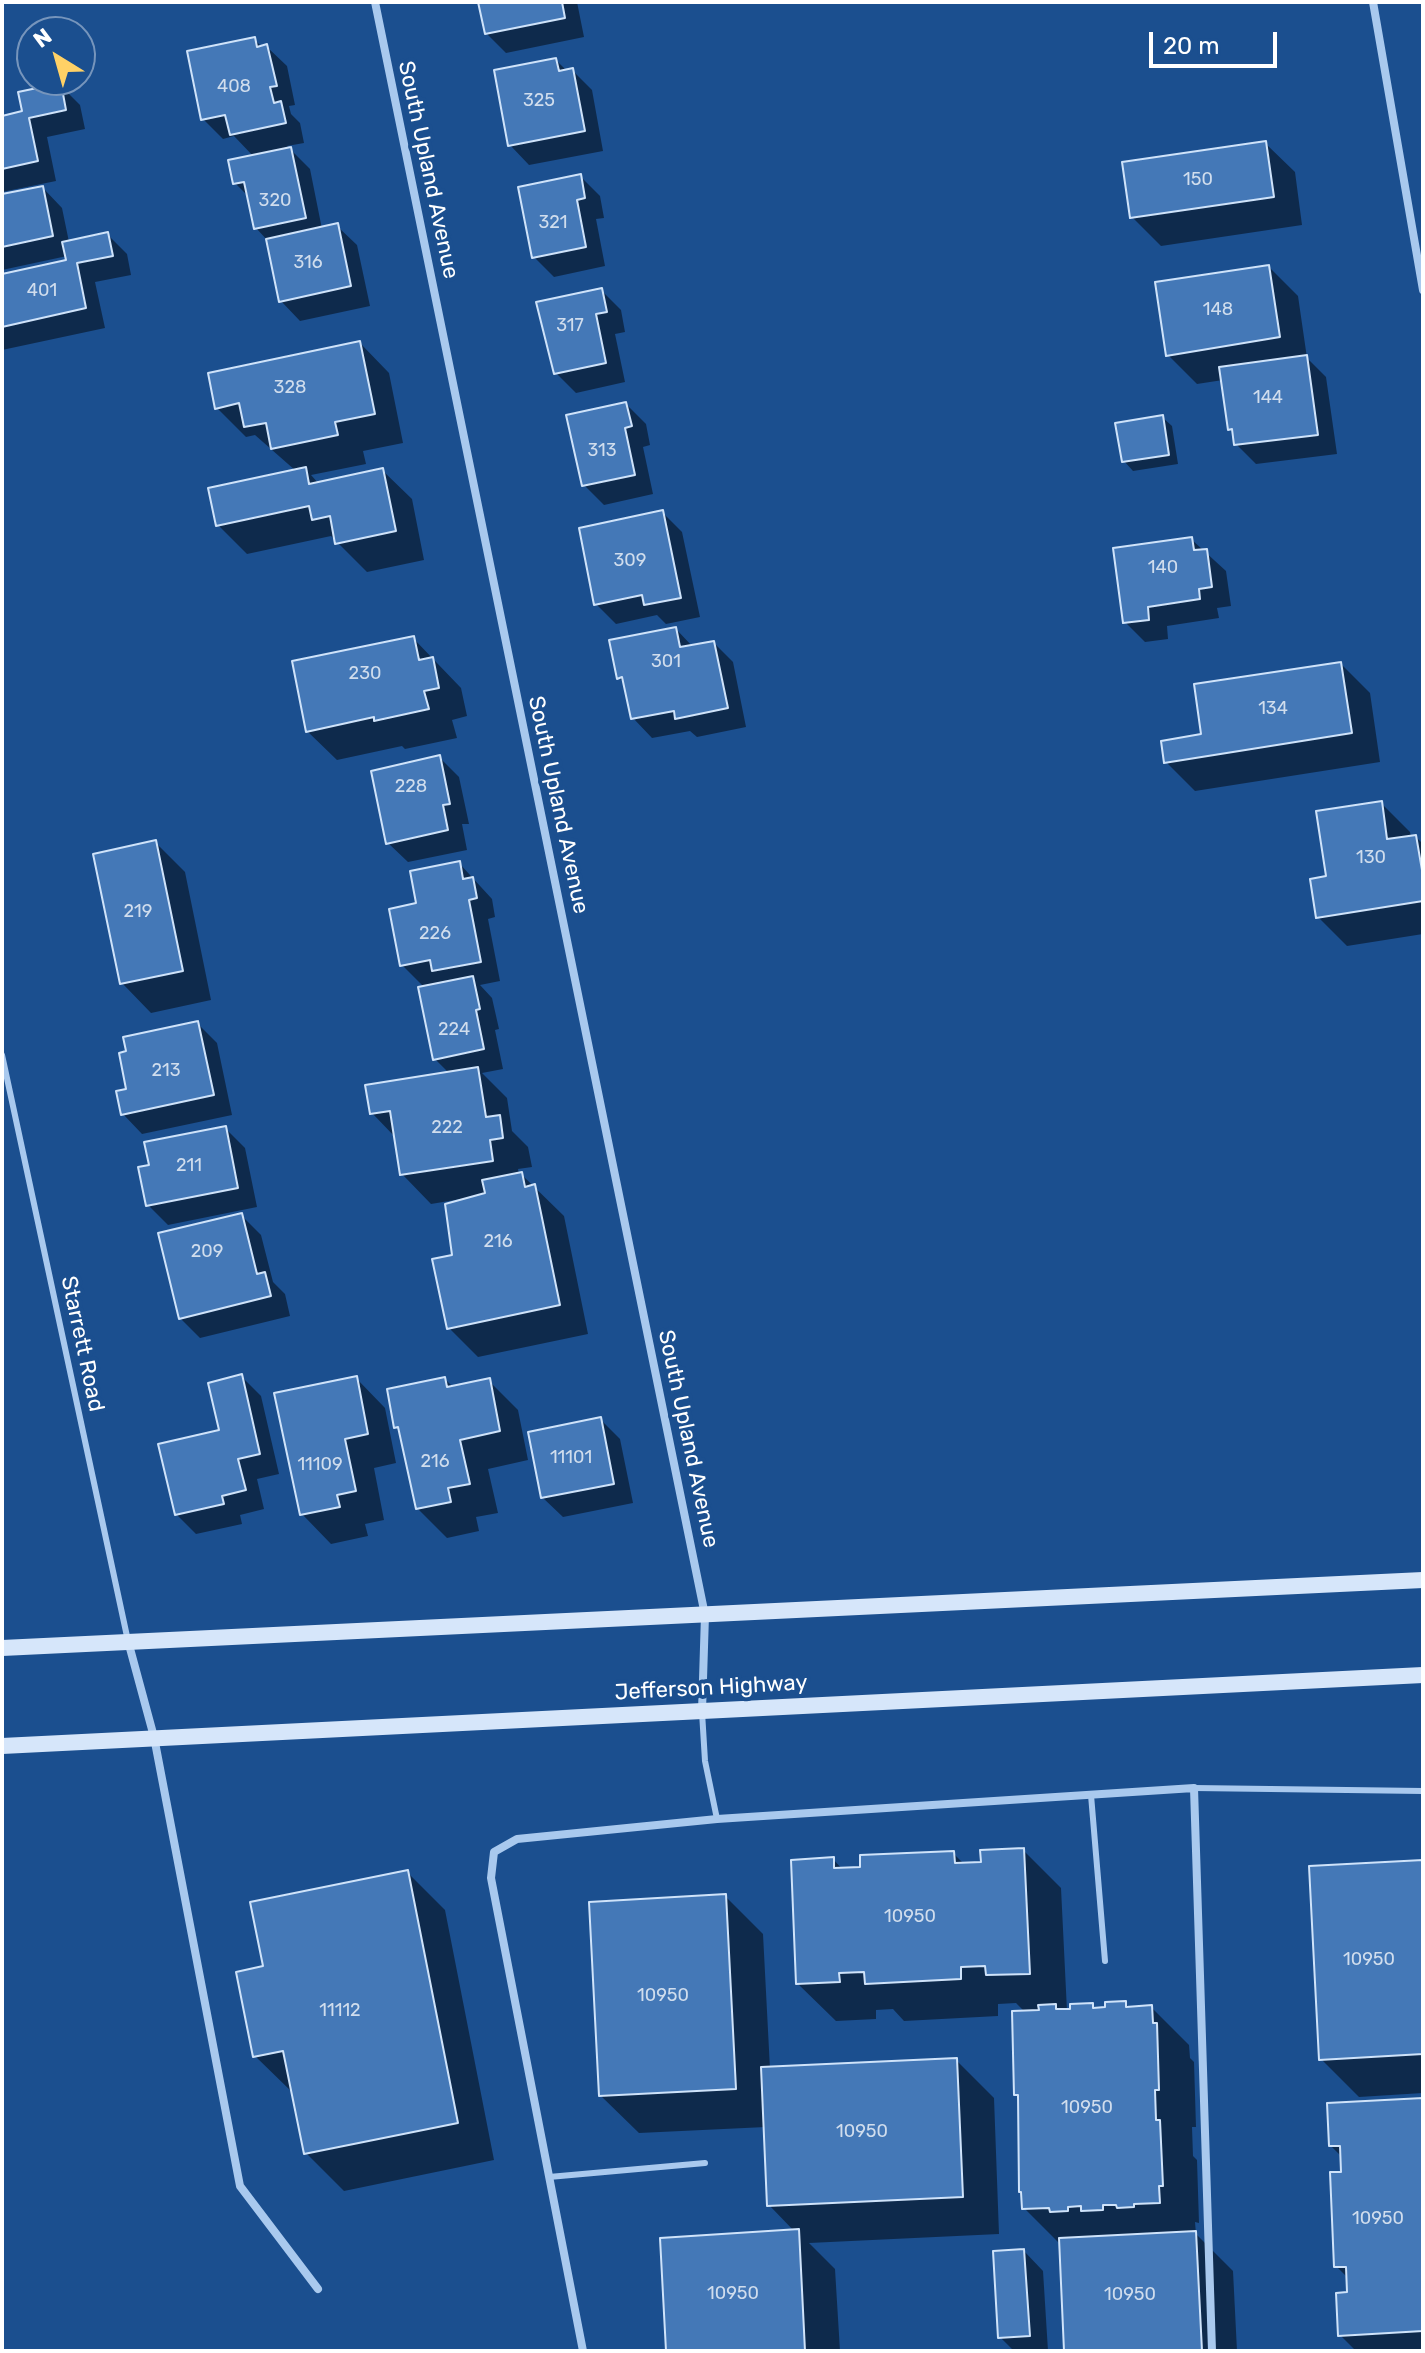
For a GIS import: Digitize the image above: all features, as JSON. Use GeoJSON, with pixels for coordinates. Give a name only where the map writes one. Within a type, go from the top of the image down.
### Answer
{"type":"FeatureCollection","features":[{"type":"Feature","properties":{"kind":"main road"},"geometry":{"type":"LineString","coordinates":[[2,1648],[1423,1580]]}},
{"type":"Feature","properties":{"kind":"main road","name":"Jefferson Highway"},"geometry":{"type":"LineString","coordinates":[[2,1746],[1423,1675]]}},
{"type":"Feature","properties":{"kind":"street","name":"South Upland Avenue"},"geometry":{"type":"LineString","coordinates":[[375,2],[705,1615],[702,1711]]}},
{"type":"Feature","properties":{"kind":"street"},"geometry":{"type":"LineString","coordinates":[[1373,2],[1423,290]]}},
{"type":"Feature","properties":{"kind":"street"},"geometry":{"type":"LineString","coordinates":[[128,1641],[154,1737],[240,2186],[318,2289]]}},
{"type":"Feature","properties":{"kind":"street"},"geometry":{"type":"LineString","coordinates":[[583,2351],[491,1878],[494,1852],[517,1839],[717,1819],[1194,1788],[1212,2351]]}},
{"type":"Feature","properties":{"kind":"lane","name":"Starrett Road"},"geometry":{"type":"LineString","coordinates":[[2,1055],[128,1641]]}},
{"type":"Feature","properties":{"kind":"lane"},"geometry":{"type":"LineString","coordinates":[[702,1711],[705,1761],[717,1819]]}},
{"type":"Feature","properties":{"kind":"lane"},"geometry":{"type":"LineString","coordinates":[[1194,1788],[1423,1791]]}},
{"type":"Feature","properties":{"kind":"lane"},"geometry":{"type":"LineString","coordinates":[[1091,1795],[1105,1961]]}},
{"type":"Feature","properties":{"kind":"lane"},"geometry":{"type":"LineString","coordinates":[[549,2177],[705,2163]]}},
{"type":"Feature","properties":{"kind":"building"},"geometry":{"type":"Polygon","coordinates":[[[478,2],[562,2],[565,18],[485,34],[478,2]]]}},
{"type":"Feature","properties":{"kind":"building"},"geometry":{"type":"Polygon","coordinates":[[[255,37],[257,47],[267,44],[277,86],[270,87],[274,103],[281,101],[286,123],[230,135],[225,115],[201,120],[187,51],[255,37]]]}},
{"type":"Feature","properties":{"kind":"building"},"geometry":{"type":"Polygon","coordinates":[[[556,58],[559,71],[573,68],[585,131],[508,146],[494,70],[556,58]]]}},
{"type":"Feature","properties":{"kind":"building"},"geometry":{"type":"Polygon","coordinates":[[[19,96],[63,96],[66,110],[29,118],[38,161],[2,169],[2,116],[22,111],[19,96]]]}},
{"type":"Feature","properties":{"kind":"building"},"geometry":{"type":"Polygon","coordinates":[[[1266,141],[1274,197],[1130,218],[1122,162],[1266,141]]]}},
{"type":"Feature","properties":{"kind":"building"},"geometry":{"type":"Polygon","coordinates":[[[291,147],[306,218],[254,229],[244,182],[233,184],[228,160],[291,147]]]}},
{"type":"Feature","properties":{"kind":"building"},"geometry":{"type":"Polygon","coordinates":[[[581,174],[585,198],[577,200],[586,247],[532,258],[518,187],[581,174]]]}},
{"type":"Feature","properties":{"kind":"building"},"geometry":{"type":"Polygon","coordinates":[[[43,186],[53,236],[2,247],[2,194],[43,186]]]}},
{"type":"Feature","properties":{"kind":"building"},"geometry":{"type":"Polygon","coordinates":[[[338,223],[351,286],[279,302],[266,239],[338,223]]]}},
{"type":"Feature","properties":{"kind":"building"},"geometry":{"type":"Polygon","coordinates":[[[108,232],[113,256],[77,263],[86,308],[2,327],[2,274],[66,260],[62,242],[108,232]]]}},
{"type":"Feature","properties":{"kind":"building"},"geometry":{"type":"Polygon","coordinates":[[[1269,265],[1280,337],[1166,356],[1155,282],[1269,265]]]}},
{"type":"Feature","properties":{"kind":"building"},"geometry":{"type":"Polygon","coordinates":[[[602,288],[607,312],[596,314],[606,363],[554,374],[536,302],[602,288]]]}},
{"type":"Feature","properties":{"kind":"building"},"geometry":{"type":"Polygon","coordinates":[[[360,341],[375,414],[335,422],[338,435],[271,449],[266,423],[244,427],[239,403],[215,409],[208,373],[360,341]]]}},
{"type":"Feature","properties":{"kind":"building"},"geometry":{"type":"Polygon","coordinates":[[[1307,355],[1318,435],[1234,445],[1232,429],[1228,430],[1219,367],[1307,355]]]}},
{"type":"Feature","properties":{"kind":"building"},"geometry":{"type":"Polygon","coordinates":[[[626,402],[632,426],[625,428],[635,475],[582,486],[566,415],[626,402]]]}},
{"type":"Feature","properties":{"kind":"building"},"geometry":{"type":"Polygon","coordinates":[[[1163,415],[1169,455],[1122,462],[1115,423],[1163,415]]]}},
{"type":"Feature","properties":{"kind":"building"},"geometry":{"type":"Polygon","coordinates":[[[306,467],[309,484],[383,468],[396,531],[335,544],[330,516],[312,520],[309,506],[216,526],[208,488],[306,467]]]}},
{"type":"Feature","properties":{"kind":"building"},"geometry":{"type":"Polygon","coordinates":[[[663,510],[681,598],[644,605],[642,595],[594,605],[579,528],[663,510]]]}},
{"type":"Feature","properties":{"kind":"building"},"geometry":{"type":"Polygon","coordinates":[[[1192,537],[1194,550],[1207,549],[1212,587],[1199,589],[1200,599],[1148,607],[1149,620],[1123,623],[1113,548],[1192,537]]]}},
{"type":"Feature","properties":{"kind":"building"},"geometry":{"type":"Polygon","coordinates":[[[676,627],[680,647],[714,641],[728,708],[675,719],[674,711],[631,719],[622,677],[617,679],[609,640],[676,627]]]}},
{"type":"Feature","properties":{"kind":"building"},"geometry":{"type":"Polygon","coordinates":[[[414,636],[419,660],[433,657],[439,688],[424,691],[429,709],[306,732],[292,661],[414,636]]]}},
{"type":"Feature","properties":{"kind":"building"},"geometry":{"type":"Polygon","coordinates":[[[1341,662],[1352,733],[1164,763],[1161,741],[1201,734],[1194,684],[1341,662]]]}},
{"type":"Feature","properties":{"kind":"building"},"geometry":{"type":"Polygon","coordinates":[[[440,755],[450,804],[443,805],[448,830],[386,844],[371,771],[440,755]]]}},
{"type":"Feature","properties":{"kind":"building"},"geometry":{"type":"Polygon","coordinates":[[[1382,801],[1387,839],[1416,835],[1423,876],[1423,901],[1316,918],[1310,879],[1326,876],[1316,811],[1382,801]]]}},
{"type":"Feature","properties":{"kind":"building"},"geometry":{"type":"Polygon","coordinates":[[[156,840],[183,971],[120,984],[93,854],[156,840]]]}},
{"type":"Feature","properties":{"kind":"building"},"geometry":{"type":"Polygon","coordinates":[[[460,861],[463,879],[473,877],[477,898],[469,900],[481,962],[432,971],[430,960],[400,966],[389,909],[416,903],[410,871],[460,861]]]}},
{"type":"Feature","properties":{"kind":"building"},"geometry":{"type":"Polygon","coordinates":[[[473,976],[484,1049],[433,1060],[418,987],[473,976]]]}},
{"type":"Feature","properties":{"kind":"building"},"geometry":{"type":"Polygon","coordinates":[[[198,1021],[214,1095],[121,1115],[116,1091],[126,1089],[119,1053],[126,1051],[123,1037],[198,1021]]]}},
{"type":"Feature","properties":{"kind":"building"},"geometry":{"type":"Polygon","coordinates":[[[478,1067],[486,1117],[500,1115],[503,1138],[490,1140],[493,1161],[400,1175],[390,1111],[370,1114],[365,1085],[478,1067]]]}},
{"type":"Feature","properties":{"kind":"building"},"geometry":{"type":"Polygon","coordinates":[[[226,1126],[238,1188],[146,1206],[138,1167],[149,1165],[144,1142],[226,1126]]]}},
{"type":"Feature","properties":{"kind":"building"},"geometry":{"type":"Polygon","coordinates":[[[522,1172],[525,1187],[535,1184],[560,1305],[447,1329],[432,1259],[452,1255],[445,1204],[485,1193],[482,1180],[522,1172]]]}},
{"type":"Feature","properties":{"kind":"building"},"geometry":{"type":"Polygon","coordinates":[[[242,1213],[257,1274],[265,1272],[271,1296],[179,1319],[158,1233],[242,1213]]]}},
{"type":"Feature","properties":{"kind":"building"},"geometry":{"type":"Polygon","coordinates":[[[242,1374],[260,1454],[238,1459],[246,1490],[222,1496],[224,1504],[175,1515],[158,1444],[219,1430],[208,1383],[242,1374]]]}},
{"type":"Feature","properties":{"kind":"building"},"geometry":{"type":"Polygon","coordinates":[[[357,1376],[368,1434],[345,1439],[356,1491],[337,1495],[340,1507],[300,1515],[274,1393],[357,1376]]]}},
{"type":"Feature","properties":{"kind":"building"},"geometry":{"type":"Polygon","coordinates":[[[445,1377],[447,1387],[490,1378],[500,1431],[460,1440],[470,1484],[448,1488],[451,1502],[416,1509],[387,1389],[445,1377]]]}},
{"type":"Feature","properties":{"kind":"building"},"geometry":{"type":"Polygon","coordinates":[[[601,1417],[614,1484],[541,1498],[528,1432],[601,1417]]]}},
{"type":"Feature","properties":{"kind":"building"},"geometry":{"type":"Polygon","coordinates":[[[1024,1848],[1030,1974],[986,1975],[985,1966],[961,1967],[961,1979],[865,1984],[864,1972],[839,1973],[840,1982],[796,1984],[791,1860],[834,1857],[834,1868],[860,1867],[860,1855],[954,1851],[955,1863],[981,1862],[980,1850],[1024,1848]]]}},
{"type":"Feature","properties":{"kind":"building"},"geometry":{"type":"Polygon","coordinates":[[[1423,1860],[1423,2054],[1319,2060],[1309,1866],[1423,1860]]]}},
{"type":"Feature","properties":{"kind":"building"},"geometry":{"type":"Polygon","coordinates":[[[408,1870],[458,2123],[304,2154],[283,2051],[253,2057],[236,1972],[263,1966],[250,1902],[408,1870]]]}},
{"type":"Feature","properties":{"kind":"building"},"geometry":{"type":"Polygon","coordinates":[[[726,1894],[736,2089],[599,2096],[589,1902],[726,1894]]]}},
{"type":"Feature","properties":{"kind":"building"},"geometry":{"type":"Polygon","coordinates":[[[1126,2001],[1126,2007],[1152,2005],[1153,2023],[1157,2023],[1159,2090],[1155,2090],[1156,2120],[1160,2120],[1163,2186],[1159,2186],[1160,2203],[1117,2208],[1116,2205],[1103,2205],[1103,2210],[1081,2211],[1081,2206],[1068,2207],[1068,2211],[1050,2212],[1049,2208],[1022,2209],[1012,2011],[1039,2010],[1038,2005],[1056,2004],[1056,2009],[1070,2009],[1070,2004],[1093,2003],[1093,2008],[1105,2007],[1105,2002],[1126,2001]]]}},
{"type":"Feature","properties":{"kind":"building"},"geometry":{"type":"Polygon","coordinates":[[[957,2058],[963,2197],[767,2206],[761,2067],[957,2058]]]}},
{"type":"Feature","properties":{"kind":"building"},"geometry":{"type":"Polygon","coordinates":[[[1423,2098],[1423,2331],[1338,2336],[1336,2293],[1347,2292],[1346,2267],[1334,2267],[1330,2172],[1341,2172],[1340,2146],[1329,2146],[1327,2103],[1423,2098]]]}},
{"type":"Feature","properties":{"kind":"building"},"geometry":{"type":"Polygon","coordinates":[[[799,2229],[805,2351],[666,2351],[660,2238],[799,2229]]]}},
{"type":"Feature","properties":{"kind":"building"},"geometry":{"type":"Polygon","coordinates":[[[1196,2231],[1202,2351],[1064,2351],[1059,2238],[1196,2231]]]}},
{"type":"Feature","properties":{"kind":"building"},"geometry":{"type":"Polygon","coordinates":[[[1024,2249],[1030,2336],[998,2338],[993,2251],[1024,2249]]]}}]}
